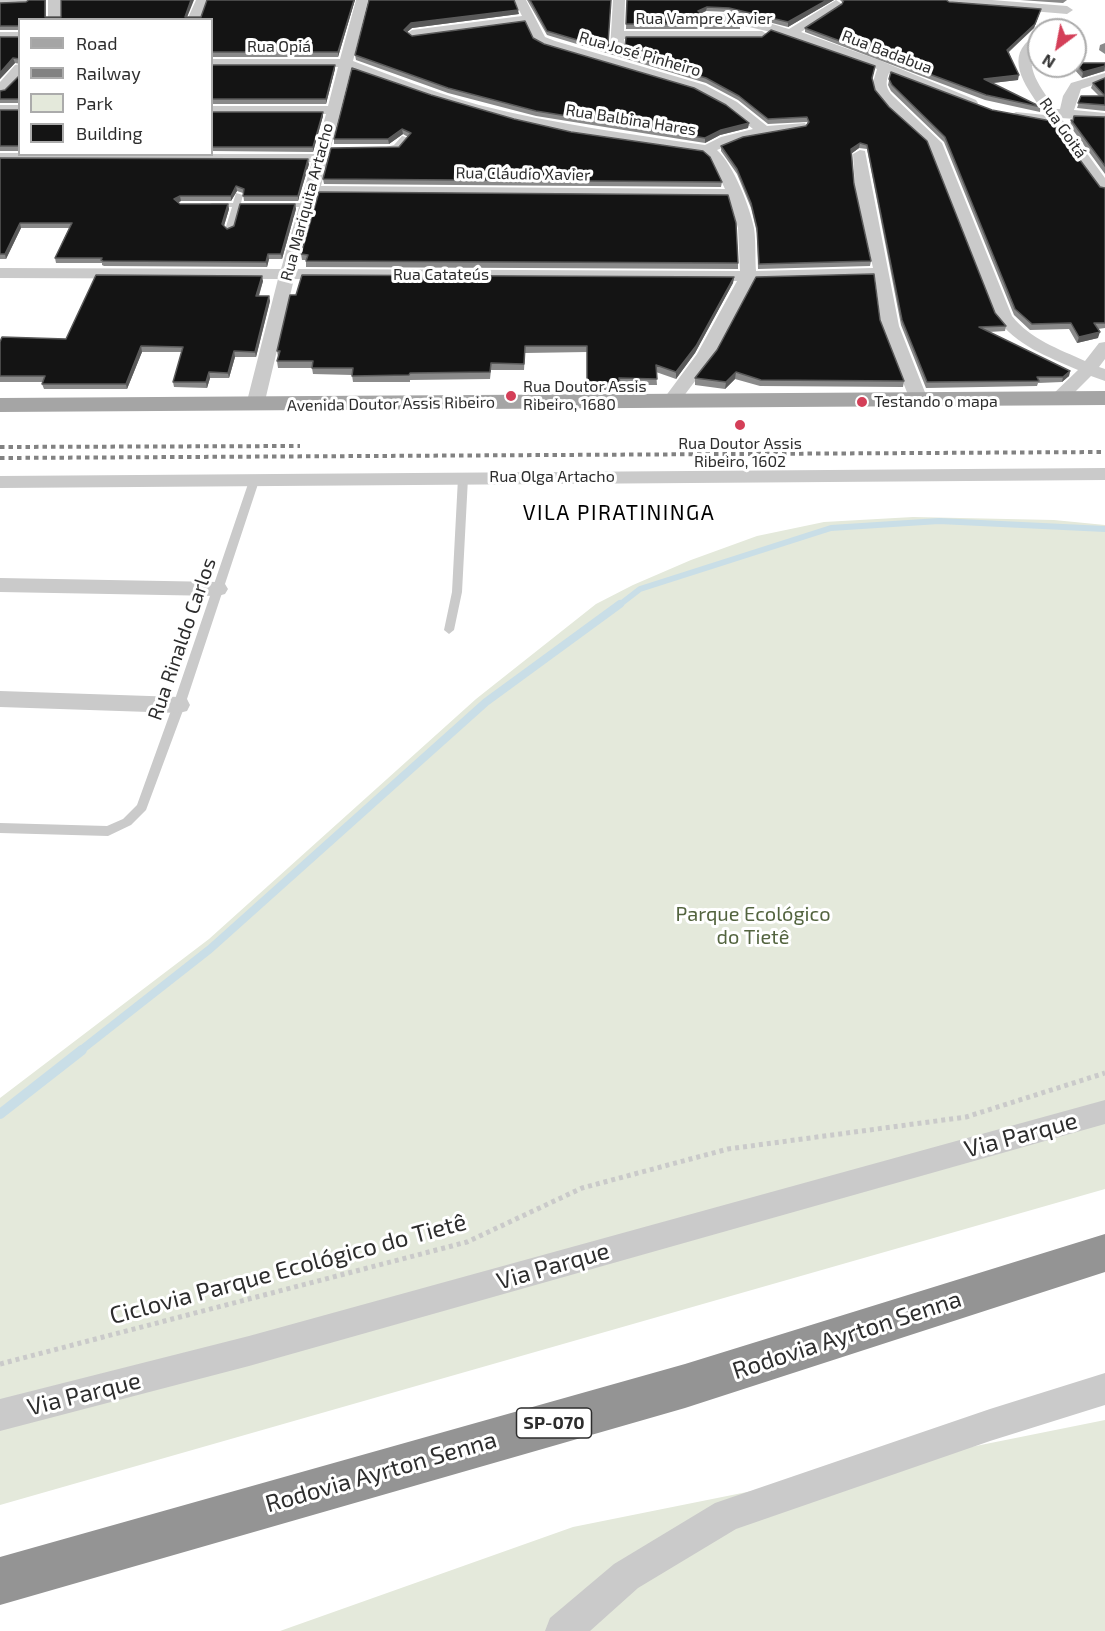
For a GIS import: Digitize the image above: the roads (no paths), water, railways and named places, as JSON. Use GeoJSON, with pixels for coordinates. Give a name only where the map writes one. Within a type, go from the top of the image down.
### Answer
{"type":"FeatureCollection","features":[{"type":"Feature","properties":{"kind":"highway","name":"Rodovia Ayrton Senna"},"geometry":{"type":"LineString","coordinates":[[0,1581],[685,1386],[1105,1253]]}},
{"type":"Feature","properties":{"kind":"main road","name":"Avenida Doutor Assis Ribeiro"},"geometry":{"type":"LineString","coordinates":[[0,405],[1105,398]]}},
{"type":"Feature","properties":{"kind":"main road"},"geometry":{"type":"LineString","coordinates":[[633,419],[671,401]]}},
{"type":"Feature","properties":{"kind":"main road","name":"Avenida Doutor Assis Ribeiro"},"geometry":{"type":"LineString","coordinates":[[0,419],[1105,417]]}},
{"type":"Feature","properties":{"kind":"street"},"geometry":{"type":"LineString","coordinates":[[0,1],[27,0]]}},
{"type":"Feature","properties":{"kind":"street"},"geometry":{"type":"LineString","coordinates":[[54,0],[54,18]]}},
{"type":"Feature","properties":{"kind":"street"},"geometry":{"type":"LineString","coordinates":[[194,18],[202,0]]}},
{"type":"Feature","properties":{"kind":"street","name":"Rua Mariquita Artacho"},"geometry":{"type":"LineString","coordinates":[[255,405],[286,275],[309,198],[326,152],[333,110],[362,0]]}},
{"type":"Feature","properties":{"kind":"street","name":"Rua José Pinheiro"},"geometry":{"type":"LineString","coordinates":[[520,0],[540,39],[550,44],[675,80],[718,96],[764,131]]}},
{"type":"Feature","properties":{"kind":"street"},"geometry":{"type":"LineString","coordinates":[[614,63],[619,35],[619,0]]}},
{"type":"Feature","properties":{"kind":"street"},"geometry":{"type":"LineString","coordinates":[[948,0],[1067,10]]}},
{"type":"Feature","properties":{"kind":"street"},"geometry":{"type":"LineString","coordinates":[[1058,18],[1081,0]]}},
{"type":"Feature","properties":{"kind":"street"},"geometry":{"type":"LineString","coordinates":[[789,34],[836,4]]}},
{"type":"Feature","properties":{"kind":"street","name":"Rua Badabua"},"geometry":{"type":"LineString","coordinates":[[718,36],[704,12],[789,34],[846,52],[988,109]]}},
{"type":"Feature","properties":{"kind":"street"},"geometry":{"type":"LineString","coordinates":[[412,34],[530,19]]}},
{"type":"Feature","properties":{"kind":"street","name":"Rua Vampre Xavier"},"geometry":{"type":"LineString","coordinates":[[619,35],[789,34]]}},
{"type":"Feature","properties":{"kind":"street"},"geometry":{"type":"LineString","coordinates":[[0,36],[18,36]]}},
{"type":"Feature","properties":{"kind":"street","name":"Rua Goitá"},"geometry":{"type":"LineString","coordinates":[[1027,50],[1024,63],[1027,75]]}},
{"type":"Feature","properties":{"kind":"street","name":"Rua Opiá"},"geometry":{"type":"LineString","coordinates":[[213,63],[346,63]]}},
{"type":"Feature","properties":{"kind":"street","name":"Rua Balbina Hares"},"geometry":{"type":"LineString","coordinates":[[346,63],[431,95],[476,108],[572,130],[708,150],[717,158],[735,194],[746,228],[748,276],[705,356],[671,401]]}},
{"type":"Feature","properties":{"kind":"street"},"geometry":{"type":"LineString","coordinates":[[884,68],[880,87],[884,96],[926,133],[939,152],[990,286],[1004,316],[1014,330],[1036,345],[1097,373]]}},
{"type":"Feature","properties":{"kind":"street"},"geometry":{"type":"LineString","coordinates":[[0,90],[11,73]]}},
{"type":"Feature","properties":{"kind":"street"},"geometry":{"type":"LineString","coordinates":[[1057,116],[1075,85],[1105,77]]}},
{"type":"Feature","properties":{"kind":"street","name":"Rua Goitá"},"geometry":{"type":"LineString","coordinates":[[1029,78],[1103,182]]}},
{"type":"Feature","properties":{"kind":"street"},"geometry":{"type":"LineString","coordinates":[[0,109],[18,109]]}},
{"type":"Feature","properties":{"kind":"street"},"geometry":{"type":"LineString","coordinates":[[213,110],[333,110]]}},
{"type":"Feature","properties":{"kind":"street"},"geometry":{"type":"LineString","coordinates":[[1004,114],[1105,117]]}},
{"type":"Feature","properties":{"kind":"street"},"geometry":{"type":"LineString","coordinates":[[708,150],[718,144],[764,131],[800,126]]}},
{"type":"Feature","properties":{"kind":"street"},"geometry":{"type":"LineString","coordinates":[[213,154],[326,152]]}},
{"type":"Feature","properties":{"kind":"street"},"geometry":{"type":"LineString","coordinates":[[860,154],[863,188],[882,273],[890,326],[919,400]]}},
{"type":"Feature","properties":{"kind":"street"},"geometry":{"type":"LineString","coordinates":[[0,157],[65,156]]}},
{"type":"Feature","properties":{"kind":"street","name":"Rua Cláudio Xavier"},"geometry":{"type":"LineString","coordinates":[[309,198],[735,194]]}},
{"type":"Feature","properties":{"kind":"street","name":"Rua Catateús"},"geometry":{"type":"LineString","coordinates":[[0,273],[748,276],[882,273]]}},
{"type":"Feature","properties":{"kind":"street"},"geometry":{"type":"LineString","coordinates":[[1058,399],[1097,373],[1105,347]]}},
{"type":"Feature","properties":{"kind":"street","name":"Rua Olga Artacho"},"geometry":{"type":"LineString","coordinates":[[0,482],[1105,474]]}},
{"type":"Feature","properties":{"kind":"street"},"geometry":{"type":"LineString","coordinates":[[0,585],[218,589]]}},
{"type":"Feature","properties":{"kind":"street"},"geometry":{"type":"LineString","coordinates":[[0,699],[179,705]]}},
{"type":"Feature","properties":{"kind":"street","name":"Via Parque"},"geometry":{"type":"LineString","coordinates":[[0,1415],[249,1351],[1105,1112]]}},
{"type":"Feature","properties":{"kind":"street"},"geometry":{"type":"LineString","coordinates":[[563,1631],[626,1576],[727,1515],[990,1425],[1105,1389]]}},
{"type":"Feature","properties":{"kind":"lane"},"geometry":{"type":"LineString","coordinates":[[369,149],[396,147],[405,138]]}},
{"type":"Feature","properties":{"kind":"lane"},"geometry":{"type":"LineString","coordinates":[[229,230],[239,195]]}},
{"type":"Feature","properties":{"kind":"lane"},"geometry":{"type":"LineString","coordinates":[[203,205],[236,205],[309,198]]}},
{"type":"Feature","properties":{"kind":"lane"},"geometry":{"type":"LineString","coordinates":[[449,630],[457,592],[463,478]]}},
{"type":"Feature","properties":{"kind":"lane","name":"Rua Rinaldo Carlos"},"geometry":{"type":"LineString","coordinates":[[0,828],[108,831],[127,822],[142,807],[179,705],[254,481]]}},
{"type":"Feature","properties":{"kind":"waterway"},"geometry":{"type":"LineString","coordinates":[[618,606],[640,589],[831,528],[939,521],[1105,529]]}},
{"type":"Feature","properties":{"kind":"waterway"},"geometry":{"type":"LineString","coordinates":[[80,1051],[210,949],[486,702],[620,604]]}},
{"type":"Feature","properties":{"kind":"waterway"},"geometry":{"type":"LineString","coordinates":[[0,1114],[82,1050]]}},
{"type":"Feature","properties":{"kind":"railway"},"geometry":{"type":"LineString","coordinates":[[0,447],[300,446]]}},
{"type":"Feature","properties":{"kind":"railway"},"geometry":{"type":"LineString","coordinates":[[0,458],[1105,452]]}},
{"type":"Feature","properties":{"kind":"place","name":"Rua Doutor Assis Ribeiro, 1680"},"geometry":{"type":"Point","coordinates":[511,396]}},
{"type":"Feature","properties":{"kind":"place","name":"Testando o mapa"},"geometry":{"type":"Point","coordinates":[862,402]}},
{"type":"Feature","properties":{"kind":"place","name":"Rua Doutor Assis Ribeiro, 1602"},"geometry":{"type":"Point","coordinates":[740,425]}},
{"type":"Feature","properties":{"kind":"district","name":"VILA PIRATININGA"},"geometry":{"type":"Point","coordinates":[619,513]}},
{"type":"Feature","properties":{"kind":"park label","name":"Parque Ecológico do Tietê"},"geometry":{"type":"Point","coordinates":[753,926]}}]}
